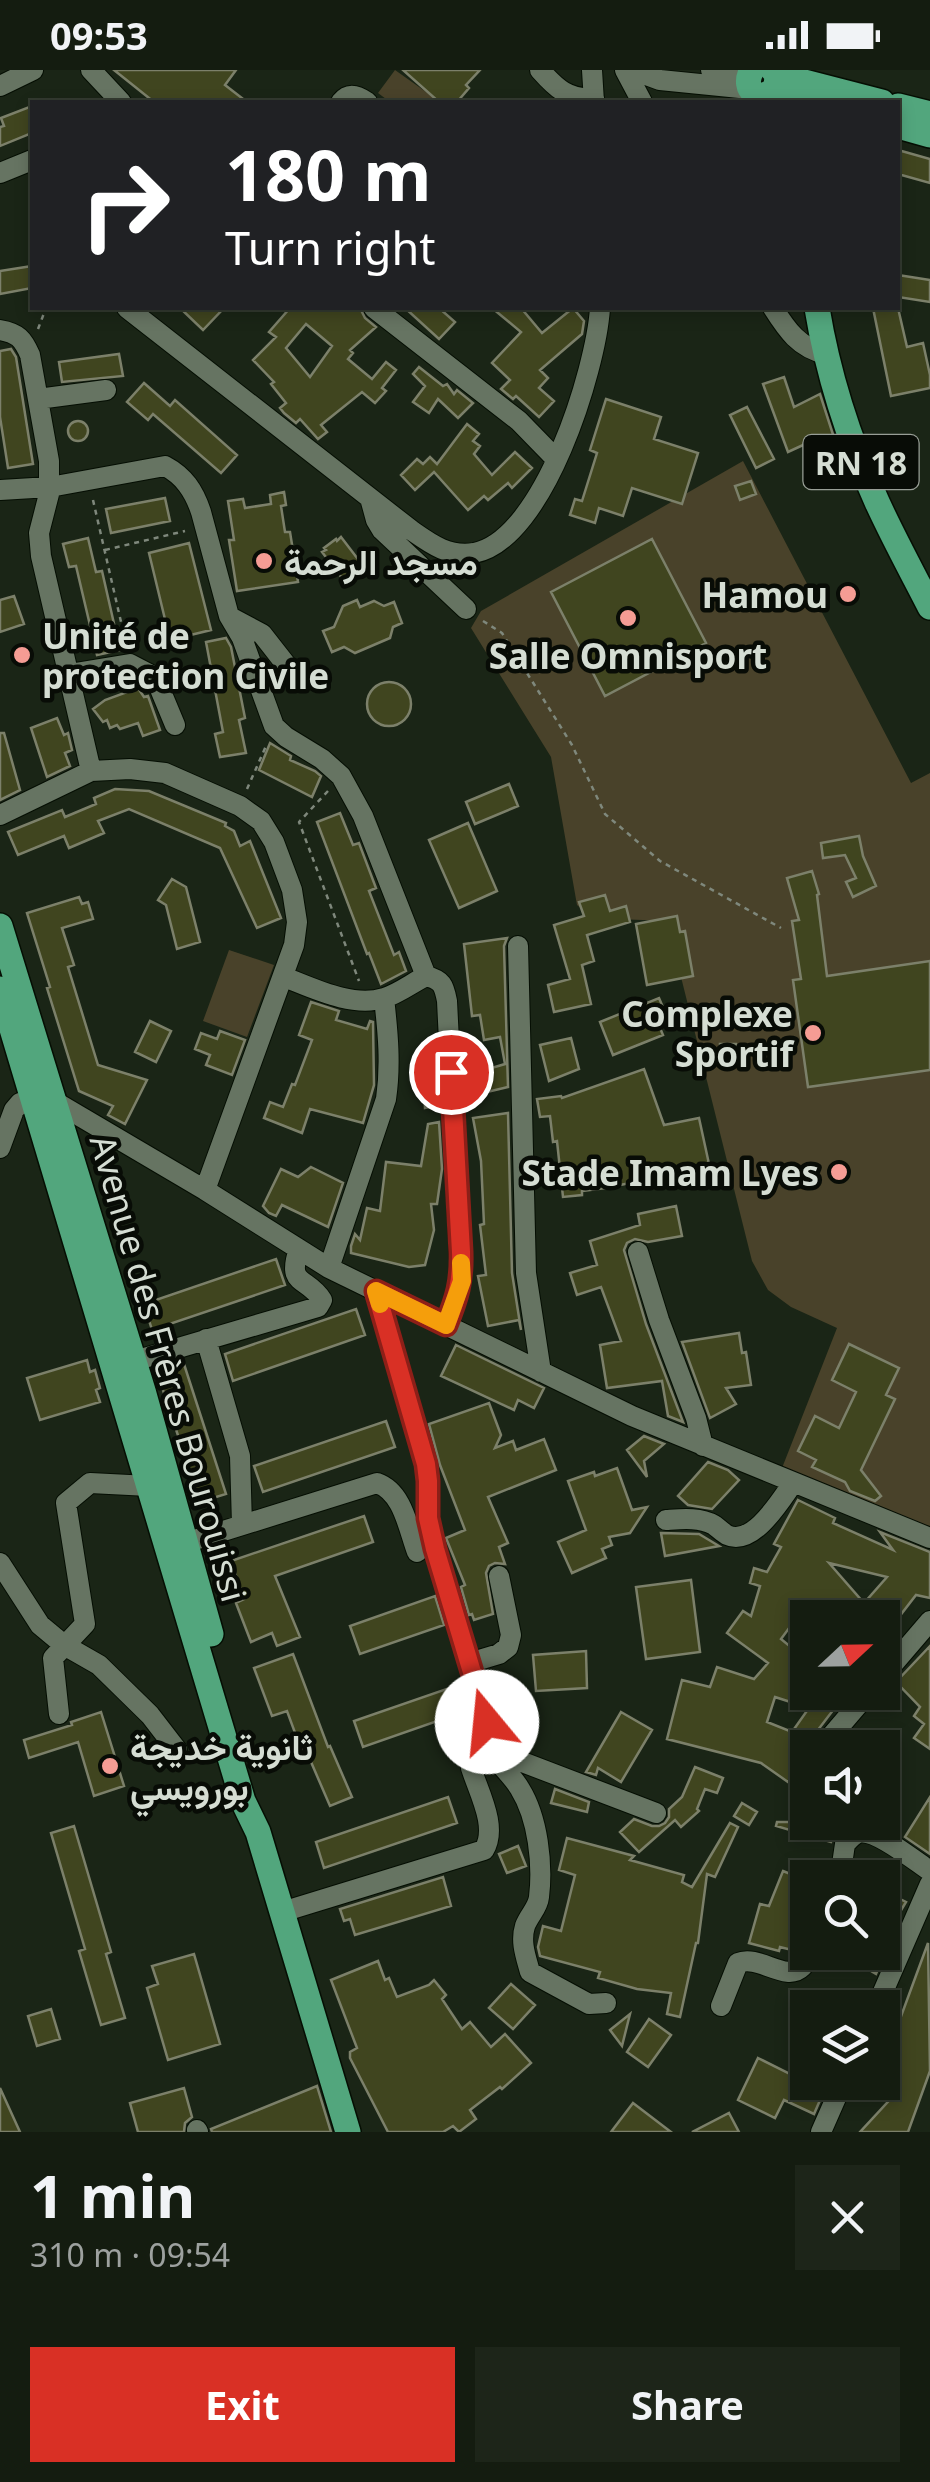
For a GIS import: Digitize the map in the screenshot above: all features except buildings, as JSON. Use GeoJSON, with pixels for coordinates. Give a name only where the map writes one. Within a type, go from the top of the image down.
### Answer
{"type":"FeatureCollection","features":[{"type":"Feature","properties":{"kind":"main road"},"geometry":{"type":"LineString","coordinates":[[764,82],[801,100]]}},
{"type":"Feature","properties":{"kind":"main road"},"geometry":{"type":"LineString","coordinates":[[764,82],[870,100]]}},
{"type":"Feature","properties":{"kind":"main road"},"geometry":{"type":"LineString","coordinates":[[900,106],[930,114]]}},
{"type":"Feature","properties":{"kind":"main road"},"geometry":{"type":"LineString","coordinates":[[900,127],[930,135]]}},
{"type":"Feature","properties":{"kind":"main road","name":"RN 18"},"geometry":{"type":"LineString","coordinates":[[817,310],[843,417],[877,502],[930,607]]}},
{"type":"Feature","properties":{"kind":"main road","name":"Avenue des Frères Bourouissi"},"geometry":{"type":"LineString","coordinates":[[0,926],[45,1103],[134,1362],[186,1543],[258,1803],[258,1832]]}},
{"type":"Feature","properties":{"kind":"main road"},"geometry":{"type":"LineString","coordinates":[[0,988],[45,1103],[149,1486],[348,2132]]}},
{"type":"Feature","properties":{"kind":"street"},"geometry":{"type":"LineString","coordinates":[[0,86],[33,70]]}},
{"type":"Feature","properties":{"kind":"street"},"geometry":{"type":"LineString","coordinates":[[91,70],[119,100]]}},
{"type":"Feature","properties":{"kind":"street"},"geometry":{"type":"LineString","coordinates":[[540,70],[577,100],[594,100],[592,70]]}},
{"type":"Feature","properties":{"kind":"street"},"geometry":{"type":"LineString","coordinates":[[637,70],[660,80],[764,82]]}},
{"type":"Feature","properties":{"kind":"street"},"geometry":{"type":"LineString","coordinates":[[637,70],[642,100]]}},
{"type":"Feature","properties":{"kind":"street"},"geometry":{"type":"LineString","coordinates":[[711,70],[764,82]]}},
{"type":"Feature","properties":{"kind":"street"},"geometry":{"type":"LineString","coordinates":[[0,173],[30,161]]}},
{"type":"Feature","properties":{"kind":"street"},"geometry":{"type":"LineString","coordinates":[[130,310],[436,548],[453,553],[475,552],[495,544],[534,501],[580,403],[600,310]]}},
{"type":"Feature","properties":{"kind":"street"},"geometry":{"type":"LineString","coordinates":[[377,310],[519,421],[556,459]]}},
{"type":"Feature","properties":{"kind":"street"},"geometry":{"type":"LineString","coordinates":[[774,310],[796,341],[811,351],[826,354]]}},
{"type":"Feature","properties":{"kind":"street"},"geometry":{"type":"LineString","coordinates":[[0,330],[15,333],[30,355],[49,461],[50,487],[39,533],[40,545],[92,771]]}},
{"type":"Feature","properties":{"kind":"street"},"geometry":{"type":"LineString","coordinates":[[38,399],[106,390]]}},
{"type":"Feature","properties":{"kind":"street"},"geometry":{"type":"LineString","coordinates":[[0,490],[50,487],[165,466],[187,484],[196,496],[228,616],[242,638],[274,726],[341,776],[363,816],[426,976]]}},
{"type":"Feature","properties":{"kind":"street"},"geometry":{"type":"LineString","coordinates":[[370,498],[382,530],[472,613]]}},
{"type":"Feature","properties":{"kind":"street"},"geometry":{"type":"LineString","coordinates":[[228,616],[262,634],[298,680]]}},
{"type":"Feature","properties":{"kind":"street"},"geometry":{"type":"LineString","coordinates":[[69,674],[130,664],[156,677],[175,724]]}},
{"type":"Feature","properties":{"kind":"street"},"geometry":{"type":"LineString","coordinates":[[0,815],[92,771],[130,768],[165,773],[240,806],[261,821],[274,842],[292,890],[297,922],[294,945],[205,1190]]}},
{"type":"Feature","properties":{"kind":"street"},"geometry":{"type":"LineString","coordinates":[[518,946],[526,1274],[541,1372]]}},
{"type":"Feature","properties":{"kind":"street"},"geometry":{"type":"LineString","coordinates":[[284,977],[318,990],[374,1000],[426,976],[444,985],[462,1281],[446,1325]]}},
{"type":"Feature","properties":{"kind":"street"},"geometry":{"type":"LineString","coordinates":[[329,1268],[386,1099],[389,1039],[374,1000]]}},
{"type":"Feature","properties":{"kind":"street"},"geometry":{"type":"LineString","coordinates":[[0,1148],[20,1103],[45,1103],[205,1190],[329,1268],[632,1416],[930,1538]]}},
{"type":"Feature","properties":{"kind":"street"},"geometry":{"type":"LineString","coordinates":[[134,1362],[318,1307],[322,1300],[318,1292],[296,1274],[299,1250]]}},
{"type":"Feature","properties":{"kind":"street"},"geometry":{"type":"LineString","coordinates":[[638,1252],[703,1446]]}},
{"type":"Feature","properties":{"kind":"street"},"geometry":{"type":"LineString","coordinates":[[376,1291],[426,1464],[428,1518],[469,1663],[500,1764],[520,1786],[528,1804],[540,1863],[539,1902],[525,1926],[522,1946],[530,1972],[588,2004],[606,2003]]}},
{"type":"Feature","properties":{"kind":"street"},"geometry":{"type":"LineString","coordinates":[[206,1339],[240,1456],[242,1525]]}},
{"type":"Feature","properties":{"kind":"street"},"geometry":{"type":"LineString","coordinates":[[59,1714],[53,1658],[85,1624],[66,1502],[90,1482],[149,1486]]}},
{"type":"Feature","properties":{"kind":"street"},"geometry":{"type":"LineString","coordinates":[[186,1543],[377,1483],[388,1487],[397,1498],[417,1552]]}},
{"type":"Feature","properties":{"kind":"street"},"geometry":{"type":"LineString","coordinates":[[666,1520],[696,1518],[729,1536],[742,1537],[757,1528],[793,1484]]}},
{"type":"Feature","properties":{"kind":"street"},"geometry":{"type":"LineString","coordinates":[[0,1563],[40,1625],[98,1664],[150,1715],[177,1750]]}},
{"type":"Feature","properties":{"kind":"street"},"geometry":{"type":"LineString","coordinates":[[469,1663],[499,1654],[508,1647],[510,1635],[499,1576]]}},
{"type":"Feature","properties":{"kind":"street"},"geometry":{"type":"LineString","coordinates":[[900,1656],[930,1621]]}},
{"type":"Feature","properties":{"kind":"street"},"geometry":{"type":"LineString","coordinates":[[836,1730],[854,1710]]}},
{"type":"Feature","properties":{"kind":"street"},"geometry":{"type":"LineString","coordinates":[[496,1752],[656,1813]]}},
{"type":"Feature","properties":{"kind":"street"},"geometry":{"type":"LineString","coordinates":[[282,1912],[484,1850],[490,1840],[490,1827],[472,1768],[496,1752]]}},
{"type":"Feature","properties":{"kind":"street"},"geometry":{"type":"LineString","coordinates":[[843,1860],[845,1844],[858,1834],[868,1833],[930,1871]]}},
{"type":"Feature","properties":{"kind":"street"},"geometry":{"type":"LineString","coordinates":[[884,1990],[930,1884]]}},
{"type":"Feature","properties":{"kind":"street"},"geometry":{"type":"LineString","coordinates":[[721,2006],[738,1964],[744,1960],[782,1971],[798,1970]]}},
{"type":"Feature","properties":{"kind":"street"},"geometry":{"type":"LineString","coordinates":[[821,2132],[835,2100]]}},
{"type":"Feature","properties":{"kind":"path"},"geometry":{"type":"LineString","coordinates":[[24,341],[39,329],[45,310]]}},
{"type":"Feature","properties":{"kind":"path"},"geometry":{"type":"LineString","coordinates":[[89,481],[130,664]]}},
{"type":"Feature","properties":{"kind":"path"},"geometry":{"type":"LineString","coordinates":[[104,550],[204,526]]}},
{"type":"Feature","properties":{"kind":"path"},"geometry":{"type":"LineString","coordinates":[[472,613],[502,632],[572,745],[605,814],[660,861],[782,928]]}},
{"type":"Feature","properties":{"kind":"path"},"geometry":{"type":"LineString","coordinates":[[240,806],[274,726]]}},
{"type":"Feature","properties":{"kind":"path"},"geometry":{"type":"LineString","coordinates":[[341,776],[300,822],[356,969],[374,1000]]}},
{"type":"Feature","properties":{"kind":"shaded area"},"geometry":{"type":"Polygon","coordinates":[[[395,70],[436,99],[387,100],[378,93],[395,70]]]}},
{"type":"Feature","properties":{"kind":"shaded area","name":"Complexe Sportif"},"geometry":{"type":"Polygon","coordinates":[[[743,461],[911,783],[930,773],[930,1527],[782,1468],[837,1328],[791,1307],[768,1290],[752,1261],[667,921],[593,918],[577,905],[551,757],[471,628],[481,611],[743,461]]]}},
{"type":"Feature","properties":{"kind":"shaded area"},"geometry":{"type":"Polygon","coordinates":[[[229,950],[274,965],[247,1037],[203,1021],[229,950]]]}},
{"type":"Feature","properties":{"kind":"slow traffic"},"geometry":{"type":"LineString","coordinates":[[380,1304],[376,1291],[446,1325],[462,1281],[461,1263]]}},
{"type":"Feature","properties":{"kind":"place","name":"مسجد الرحمة"},"geometry":{"type":"Point","coordinates":[264,561]}},
{"type":"Feature","properties":{"kind":"place","name":"Hamou"},"geometry":{"type":"Point","coordinates":[848,594]}},
{"type":"Feature","properties":{"kind":"place","name":"Salle Omnisport"},"geometry":{"type":"Point","coordinates":[628,618]}},
{"type":"Feature","properties":{"kind":"place","name":"Unité de protection Civile"},"geometry":{"type":"Point","coordinates":[22,655]}},
{"type":"Feature","properties":{"kind":"place","name":"Complexe Sportif"},"geometry":{"type":"Point","coordinates":[813,1033]}},
{"type":"Feature","properties":{"kind":"place","name":"Stade Imam Lyes"},"geometry":{"type":"Point","coordinates":[839,1172]}},
{"type":"Feature","properties":{"kind":"place","name":"ثانوية خديجة بورويسي"},"geometry":{"type":"Point","coordinates":[110,1766]}},
{"type":"Feature","properties":{"kind":"route"},"geometry":{"type":"LineString","coordinates":[[451,1072],[462,1281],[456,1299],[446,1325],[376,1291],[426,1464],[428,1518],[435,1549],[487,1722]]}}]}
